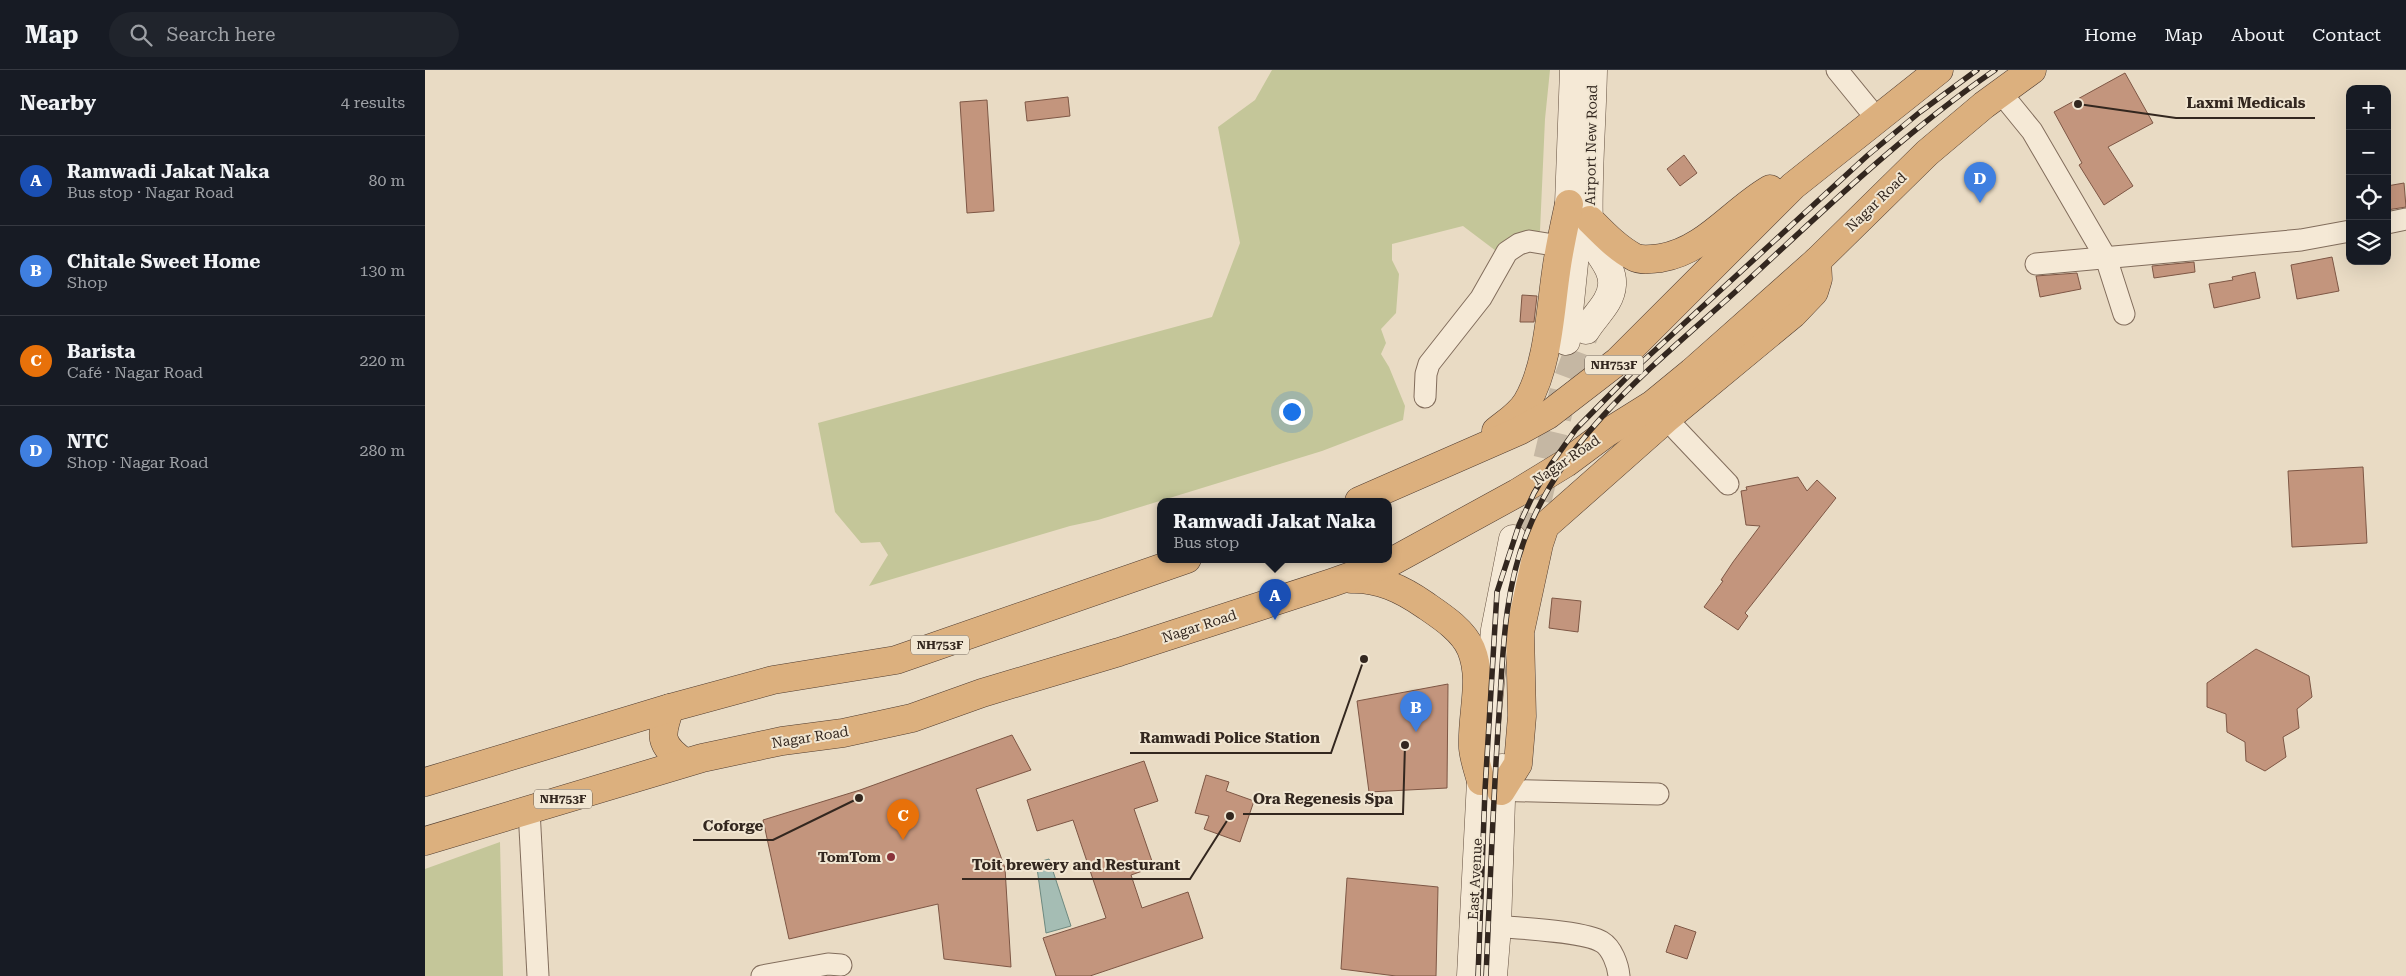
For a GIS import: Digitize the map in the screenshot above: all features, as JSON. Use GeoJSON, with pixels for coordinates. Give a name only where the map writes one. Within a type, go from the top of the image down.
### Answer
{"type":"FeatureCollection","features":[{"type":"Feature","properties":{"kind":"highway","name":"Nagar Road"},"geometry":{"type":"LineString","coordinates":[[1392,561],[1517,493],[1566,463],[1605,434],[1659,412],[1793,314],[1814,292],[1818,279],[1817,261],[1927,153],[2032,70]]}},
{"type":"Feature","properties":{"kind":"highway","name":"NH753F"},"geometry":{"type":"LineString","coordinates":[[1366,498],[1459,459],[1548,415],[1618,361],[1793,186],[1935,71]]}},
{"type":"Feature","properties":{"kind":"highway"},"geometry":{"type":"LineString","coordinates":[[1459,459],[1516,415],[1532,392],[1545,347],[1560,246],[1579,212],[1609,239],[1635,258],[1649,260],[1678,255],[1694,247],[1766,192],[1783,182],[1808,175]]}},
{"type":"Feature","properties":{"kind":"highway"},"geometry":{"type":"LineString","coordinates":[[1345,579],[1366,578],[1392,585],[1451,623],[1471,647],[1475,661],[1477,693],[1473,748],[1488,787],[1518,764],[1521,716],[1521,632],[1539,544],[1545,526],[1659,412]]}},
{"type":"Feature","properties":{"kind":"highway","name":"NH753F"},"geometry":{"type":"LineString","coordinates":[[425,782],[627,720],[773,680],[896,660],[1175,563]]}},
{"type":"Feature","properties":{"kind":"highway","name":"Nagar Road"},"geometry":{"type":"LineString","coordinates":[[425,841],[684,762],[773,743],[843,733],[913,718],[982,693],[1345,579],[1388,563]]}},
{"type":"Feature","properties":{"kind":"highway"},"geometry":{"type":"LineString","coordinates":[[670,708],[662,728],[663,740],[669,752],[684,762]]}},
{"type":"Feature","properties":{"kind":"highway"},"geometry":{"type":"LineString","coordinates":[[627,720],[642,735],[647,744],[647,757],[641,776]]}},
{"type":"Feature","properties":{"kind":"main road"},"geometry":{"type":"LineString","coordinates":[[1574,70],[1579,212],[1575,228],[1574,263],[1576,336],[1607,303],[1613,283],[1610,271],[1579,212]]}},
{"type":"Feature","properties":{"kind":"main road","name":"Airport New Road"},"geometry":{"type":"LineString","coordinates":[[1579,212],[1593,70]]}},
{"type":"Feature","properties":{"kind":"main road","name":"East Avenue"},"geometry":{"type":"LineString","coordinates":[[1493,976],[1485,926],[1488,787],[1521,540]]}},
{"type":"Feature","properties":{"kind":"main road","name":"East Avenue"},"geometry":{"type":"LineString","coordinates":[[1471,976],[1485,926]]}},
{"type":"Feature","properties":{"kind":"street"},"geometry":{"type":"LineString","coordinates":[[1837,70],[1877,119]]}},
{"type":"Feature","properties":{"kind":"street"},"geometry":{"type":"LineString","coordinates":[[2001,93],[2032,131],[2105,258],[2124,314]]}},
{"type":"Feature","properties":{"kind":"street"},"geometry":{"type":"LineString","coordinates":[[2391,222],[2406,219]]}},
{"type":"Feature","properties":{"kind":"street"},"geometry":{"type":"LineString","coordinates":[[2036,264],[2301,240],[2346,232]]}},
{"type":"Feature","properties":{"kind":"street"},"geometry":{"type":"LineString","coordinates":[[1425,397],[1426,374],[1429,364],[1481,298],[1507,252],[1519,244],[1529,241],[1560,246]]}},
{"type":"Feature","properties":{"kind":"street"},"geometry":{"type":"LineString","coordinates":[[1659,412],[1728,484]]}},
{"type":"Feature","properties":{"kind":"street"},"geometry":{"type":"LineString","coordinates":[[1488,787],[1658,794]]}},
{"type":"Feature","properties":{"kind":"street"},"geometry":{"type":"LineString","coordinates":[[529,810],[538,976]]}},
{"type":"Feature","properties":{"kind":"street"},"geometry":{"type":"LineString","coordinates":[[1485,926],[1583,936],[1602,942],[1612,953],[1619,976]]}},
{"type":"Feature","properties":{"kind":"street"},"geometry":{"type":"LineString","coordinates":[[762,976],[828,964],[841,964]]}},
{"type":"Feature","properties":{"kind":"green space"},"geometry":{"type":"Polygon","coordinates":[[[1272,70],[1550,70],[1545,119],[1540,231],[1500,254],[1463,226],[1392,244],[1392,260],[1399,274],[1396,313],[1381,329],[1386,343],[1381,354],[1389,367],[1405,406],[1403,420],[1322,451],[1169,498],[1157,498],[1157,502],[1098,520],[1070,526],[869,586],[888,555],[880,542],[861,543],[835,512],[818,423],[1212,317],[1240,243],[1218,127],[1255,100],[1272,70]]]}},
{"type":"Feature","properties":{"kind":"green space"},"geometry":{"type":"Polygon","coordinates":[[[500,842],[503,976],[425,976],[425,869],[500,842]]]}},
{"type":"Feature","properties":{"kind":"shaded area"},"geometry":{"type":"Polygon","coordinates":[[[1049,859],[1071,926],[1046,933],[1037,868],[1042,861],[1049,859]]]}},
{"type":"Feature","properties":{"kind":"building"},"geometry":{"type":"Polygon","coordinates":[[[2125,73],[2153,123],[2108,147],[2133,186],[2104,205],[2079,165],[2082,163],[2054,112],[2125,73]]]}},
{"type":"Feature","properties":{"kind":"building"},"geometry":{"type":"Polygon","coordinates":[[[1068,97],[1070,116],[1027,121],[1025,102],[1068,97]]]}},
{"type":"Feature","properties":{"kind":"building"},"geometry":{"type":"Polygon","coordinates":[[[987,100],[994,211],[967,213],[960,102],[987,100]]]}},
{"type":"Feature","properties":{"kind":"building"},"geometry":{"type":"Polygon","coordinates":[[[1684,155],[1697,173],[1680,186],[1667,169],[1684,155]]]}},
{"type":"Feature","properties":{"kind":"building"},"geometry":{"type":"Polygon","coordinates":[[[2404,183],[2406,207],[2391,209],[2391,185],[2404,183]]]}},
{"type":"Feature","properties":{"kind":"building"},"geometry":{"type":"Polygon","coordinates":[[[2332,257],[2339,291],[2297,299],[2291,265],[2332,257]]]}},
{"type":"Feature","properties":{"kind":"building"},"geometry":{"type":"Polygon","coordinates":[[[2194,262],[2195,272],[2154,278],[2152,266],[2194,262]]]}},
{"type":"Feature","properties":{"kind":"building"},"geometry":{"type":"Polygon","coordinates":[[[2255,272],[2260,298],[2214,308],[2209,284],[2233,280],[2232,277],[2255,272]]]}},
{"type":"Feature","properties":{"kind":"building"},"geometry":{"type":"Polygon","coordinates":[[[2077,273],[2081,289],[2040,297],[2036,276],[2077,273]]]}},
{"type":"Feature","properties":{"kind":"building"},"geometry":{"type":"Polygon","coordinates":[[[1522,295],[1537,296],[1534,322],[1520,322],[1522,295]]]}},
{"type":"Feature","properties":{"kind":"building"},"geometry":{"type":"Polygon","coordinates":[[[2363,467],[2367,543],[2292,547],[2288,471],[2363,467]]]}},
{"type":"Feature","properties":{"kind":"building"},"geometry":{"type":"Polygon","coordinates":[[[1798,477],[1807,491],[1817,480],[1836,498],[1745,613],[1748,616],[1738,630],[1704,607],[1723,581],[1721,580],[1733,562],[1760,526],[1746,525],[1741,491],[1747,490],[1746,487],[1798,477]]]}},
{"type":"Feature","properties":{"kind":"building"},"geometry":{"type":"Polygon","coordinates":[[[1552,598],[1581,601],[1578,632],[1549,628],[1552,598]]]}},
{"type":"Feature","properties":{"kind":"building"},"geometry":{"type":"Polygon","coordinates":[[[2256,649],[2309,676],[2312,697],[2297,709],[2299,728],[2283,737],[2286,757],[2265,771],[2246,761],[2245,742],[2227,732],[2226,714],[2207,707],[2207,683],[2256,649]]]}},
{"type":"Feature","properties":{"kind":"building"},"geometry":{"type":"Polygon","coordinates":[[[1448,684],[1447,788],[1369,792],[1357,701],[1448,684]]]}},
{"type":"Feature","properties":{"kind":"building"},"geometry":{"type":"Polygon","coordinates":[[[1012,735],[1031,770],[976,789],[1005,868],[1011,967],[944,959],[938,904],[789,939],[763,820],[860,790],[1012,735]]]}},
{"type":"Feature","properties":{"kind":"building"},"geometry":{"type":"Polygon","coordinates":[[[1144,761],[1158,801],[1134,809],[1154,867],[1131,875],[1142,908],[1188,892],[1203,938],[1090,976],[1056,976],[1043,938],[1106,918],[1073,820],[1037,831],[1027,800],[1144,761]]]}},
{"type":"Feature","properties":{"kind":"building"},"geometry":{"type":"Polygon","coordinates":[[[1206,775],[1229,782],[1226,791],[1254,801],[1240,842],[1204,829],[1209,816],[1195,813],[1206,775]]]}},
{"type":"Feature","properties":{"kind":"building"},"geometry":{"type":"Polygon","coordinates":[[[1347,878],[1438,887],[1436,976],[1396,976],[1341,969],[1347,878]]]}},
{"type":"Feature","properties":{"kind":"building"},"geometry":{"type":"Polygon","coordinates":[[[1675,925],[1696,932],[1687,959],[1666,952],[1675,925]]]}},
{"type":"Feature","properties":{"kind":"tunnel"},"geometry":{"type":"LineString","coordinates":[[1528,541],[1564,389],[1586,330]]}},
{"type":"Feature","properties":{"kind":"railway"},"geometry":{"type":"LineString","coordinates":[[1478,976],[1485,790],[1497,592],[1519,525],[1534,493],[1576,429],[1641,363],[1868,155],[1920,112],[1977,70]]}},
{"type":"Feature","properties":{"kind":"railway"},"geometry":{"type":"LineString","coordinates":[[1486,976],[1495,779],[1506,622],[1513,577],[1519,555],[1545,495],[1567,460],[1621,396],[1866,172],[1929,119],[1995,70]]}},
{"type":"Feature","properties":{"kind":"place","name":"Laxmi Medicals"},"geometry":{"type":"Point","coordinates":[2078,104]}},
{"type":"Feature","properties":{"kind":"place","name":"NTC"},"geometry":{"type":"Point","coordinates":[1980,203]}},
{"type":"Feature","properties":{"kind":"place","name":"Ramwadi Jakat Naka"},"geometry":{"type":"Point","coordinates":[1275,620]}},
{"type":"Feature","properties":{"kind":"place","name":"Ramwadi Police Station"},"geometry":{"type":"Point","coordinates":[1364,659]}},
{"type":"Feature","properties":{"kind":"place","name":"Chitale Sweet Home"},"geometry":{"type":"Point","coordinates":[1416,732]}},
{"type":"Feature","properties":{"kind":"place","name":"Ora Regenesis Spa"},"geometry":{"type":"Point","coordinates":[1405,745]}},
{"type":"Feature","properties":{"kind":"place","name":"Coforge"},"geometry":{"type":"Point","coordinates":[859,798]}},
{"type":"Feature","properties":{"kind":"place","name":"Toit brewery and Resturant"},"geometry":{"type":"Point","coordinates":[1230,816]}},
{"type":"Feature","properties":{"kind":"place","name":"Barista"},"geometry":{"type":"Point","coordinates":[903,840]}},
{"type":"Feature","properties":{"kind":"place","name":"TomTom"},"geometry":{"type":"Point","coordinates":[891,857]}}]}
